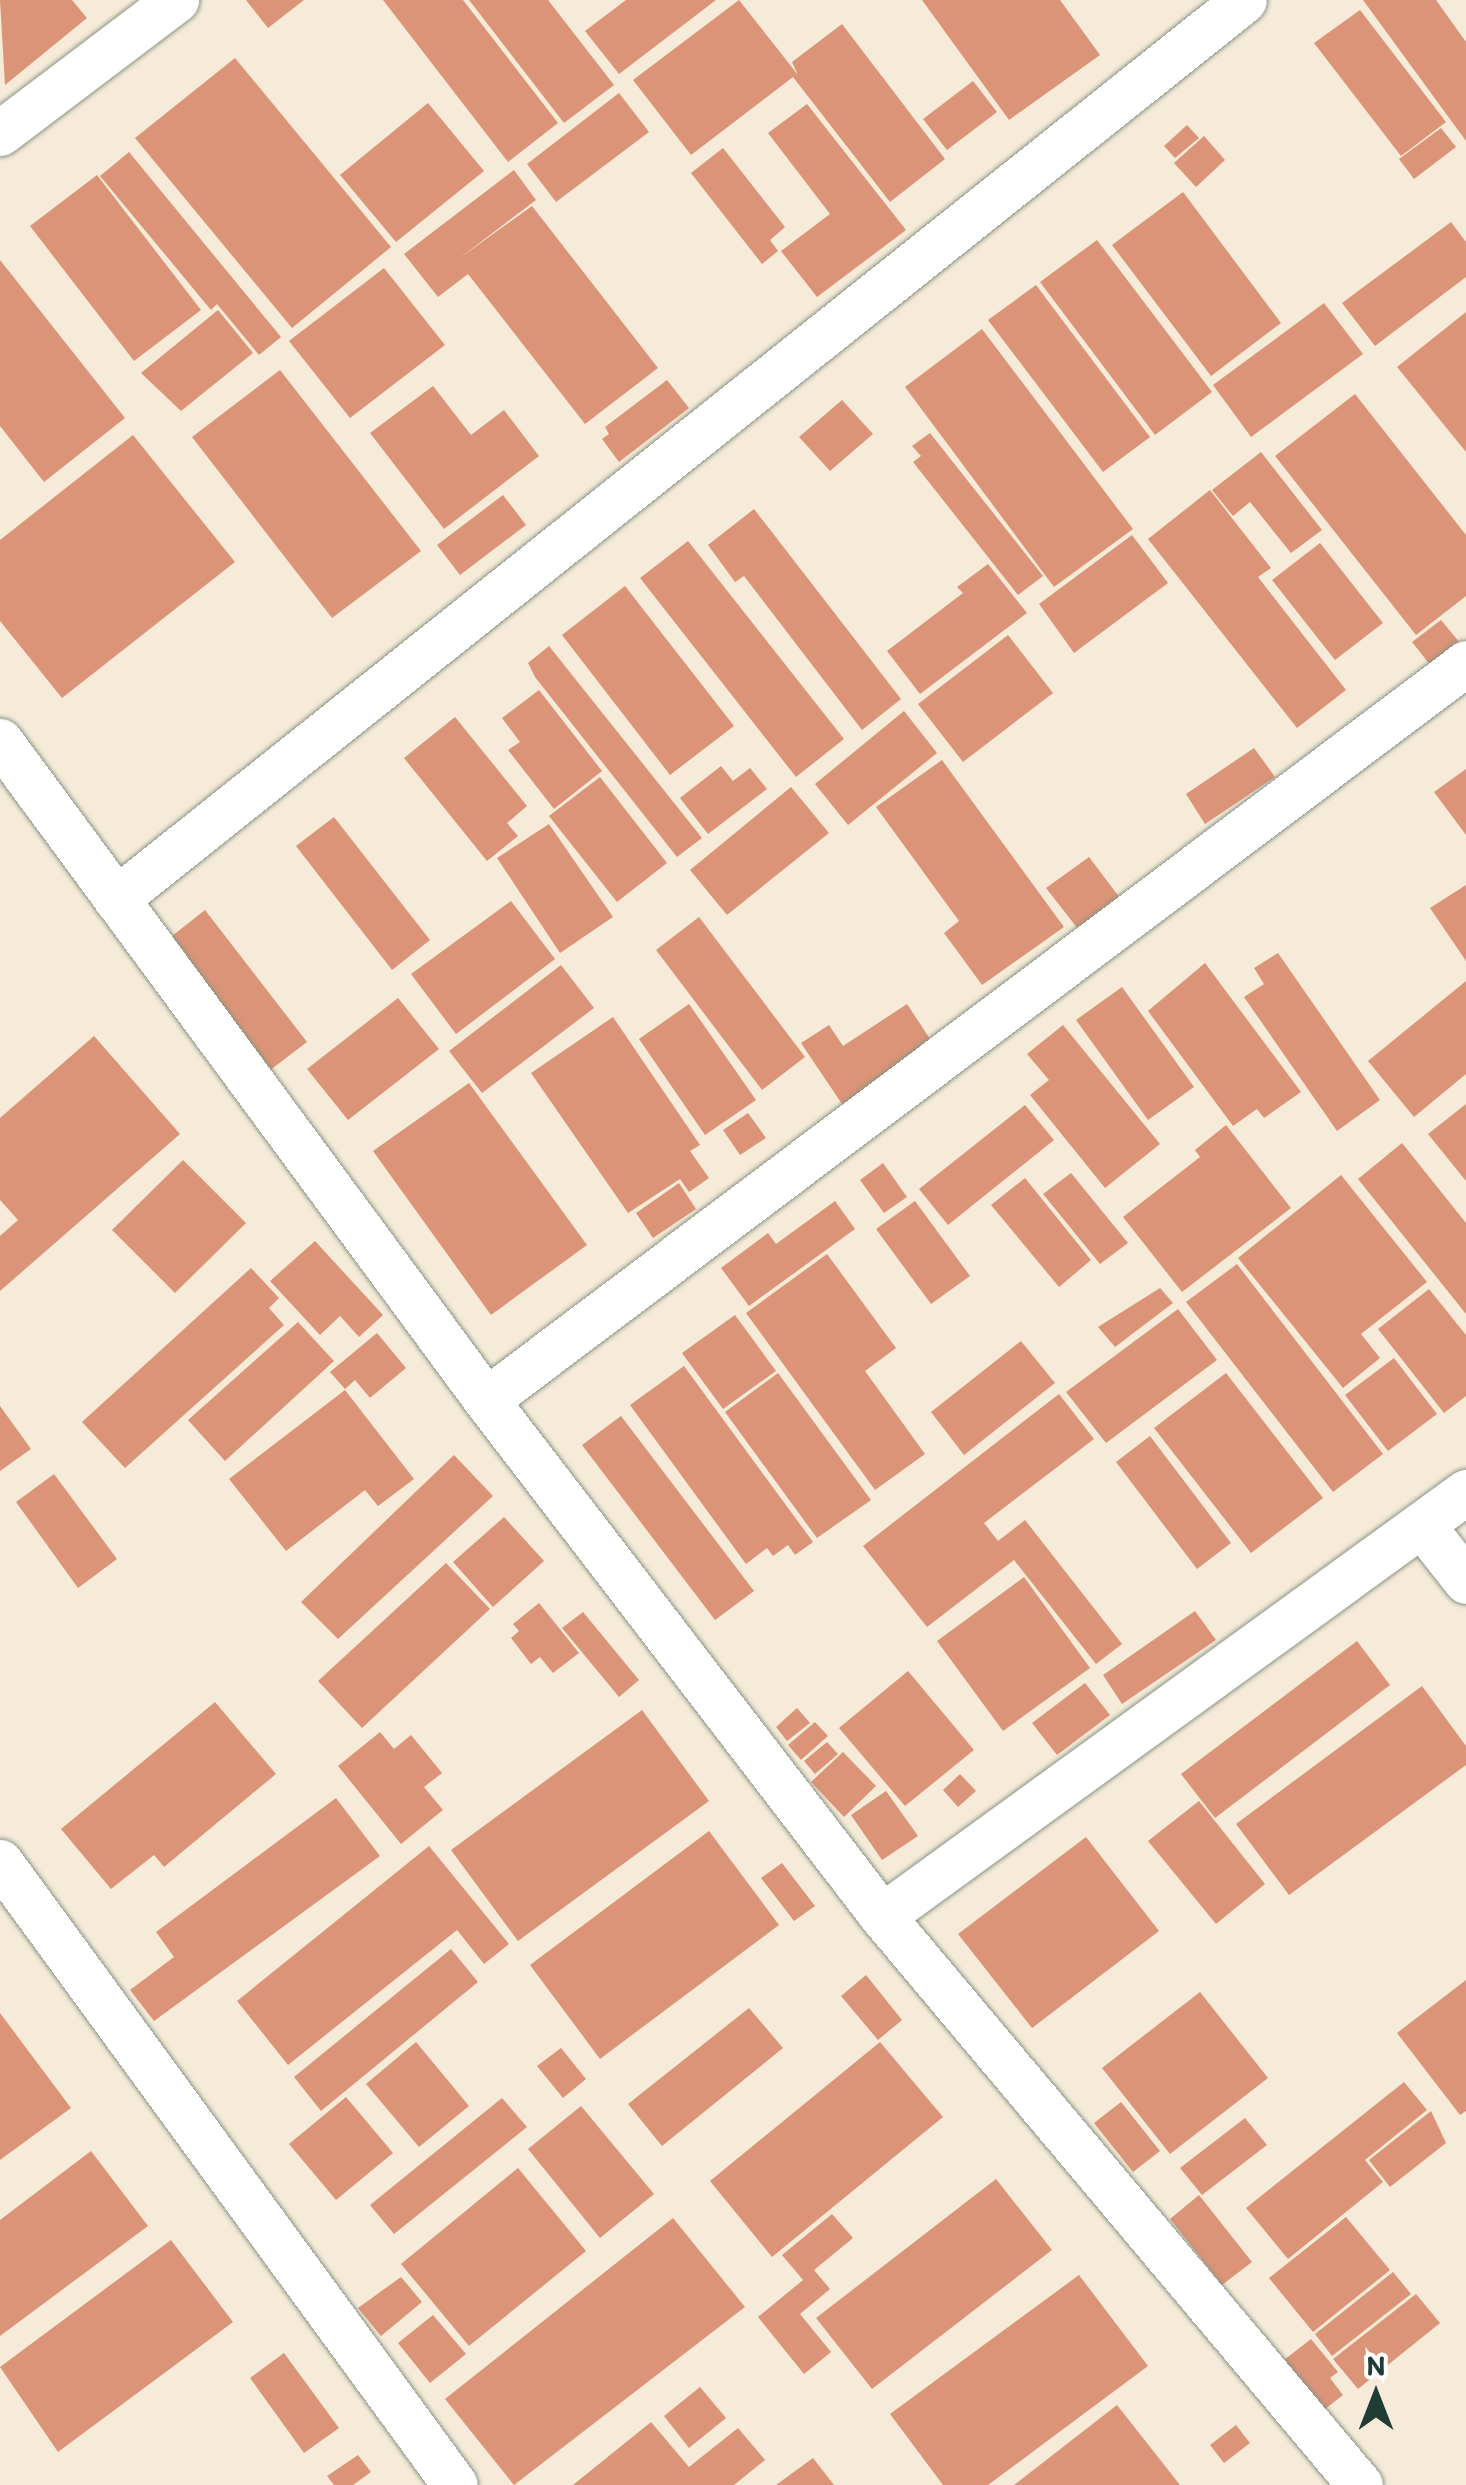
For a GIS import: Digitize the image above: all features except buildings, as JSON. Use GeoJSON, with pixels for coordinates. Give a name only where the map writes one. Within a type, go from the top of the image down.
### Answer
{"type":"FeatureCollection","features":[{"type":"Feature","properties":{"kind":"street"},"geometry":{"type":"LineString","coordinates":[[0,133],[176,0]]}},
{"type":"Feature","properties":{"kind":"street"},"geometry":{"type":"LineString","coordinates":[[116,899],[1244,0]]}},
{"type":"Feature","properties":{"kind":"street"},"geometry":{"type":"LineString","coordinates":[[486,1400],[1466,663]]}},
{"type":"Feature","properties":{"kind":"street"},"geometry":{"type":"LineString","coordinates":[[0,742],[486,1400],[882,1916],[1360,2485]]}},
{"type":"Feature","properties":{"kind":"street"},"geometry":{"type":"LineString","coordinates":[[882,1916],[1466,1492]]}},
{"type":"Feature","properties":{"kind":"street"},"geometry":{"type":"LineString","coordinates":[[1422,1524],[1466,1581]]}},
{"type":"Feature","properties":{"kind":"street"},"geometry":{"type":"LineString","coordinates":[[0,1862],[455,2485]]}}]}
